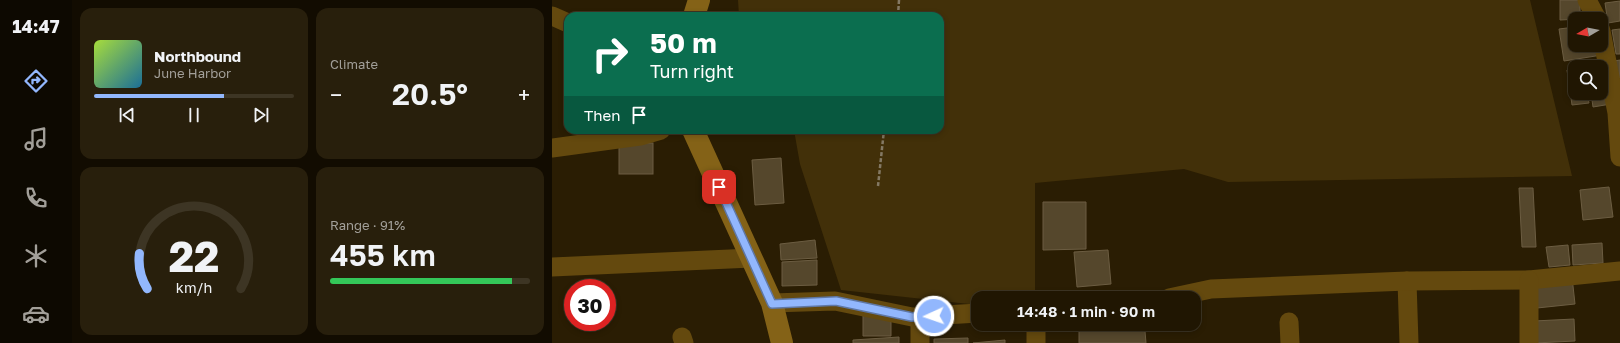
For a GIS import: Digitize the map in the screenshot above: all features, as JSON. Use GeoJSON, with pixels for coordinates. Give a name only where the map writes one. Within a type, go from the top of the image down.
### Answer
{"type":"FeatureCollection","features":[{"type":"Feature","properties":{"kind":"street"},"geometry":{"type":"LineString","coordinates":[[695,12],[699,0]]}},
{"type":"Feature","properties":{"kind":"street"},"geometry":{"type":"LineString","coordinates":[[1587,0],[1593,12]]}},
{"type":"Feature","properties":{"kind":"street"},"geometry":{"type":"LineString","coordinates":[[552,16],[564,21]]}},
{"type":"Feature","properties":{"kind":"street"},"geometry":{"type":"LineString","coordinates":[[1605,52],[1618,112],[1620,157]]}},
{"type":"Feature","properties":{"kind":"street"},"geometry":{"type":"LineString","coordinates":[[552,148],[647,134]]}},
{"type":"Feature","properties":{"kind":"street"},"geometry":{"type":"LineString","coordinates":[[695,134],[772,304],[782,343]]}},
{"type":"Feature","properties":{"kind":"street"},"geometry":{"type":"LineString","coordinates":[[552,267],[752,258]]}},
{"type":"Feature","properties":{"kind":"street"},"geometry":{"type":"LineString","coordinates":[[1201,292],[1211,290],[1406,281],[1529,280],[1620,271]]}},
{"type":"Feature","properties":{"kind":"street"},"geometry":{"type":"LineString","coordinates":[[1528,343],[1529,280]]}},
{"type":"Feature","properties":{"kind":"street"},"geometry":{"type":"LineString","coordinates":[[1406,281],[1409,343]]}},
{"type":"Feature","properties":{"kind":"street"},"geometry":{"type":"LineString","coordinates":[[772,304],[836,301],[912,317],[971,313]]}},
{"type":"Feature","properties":{"kind":"street"},"geometry":{"type":"LineString","coordinates":[[920,316],[920,343]]}},
{"type":"Feature","properties":{"kind":"street"},"geometry":{"type":"LineString","coordinates":[[1289,322],[1290,343]]}},
{"type":"Feature","properties":{"kind":"street"},"geometry":{"type":"LineString","coordinates":[[1036,331],[1036,343]]}},
{"type":"Feature","properties":{"kind":"path"},"geometry":{"type":"LineString","coordinates":[[898,12],[900,0]]}},
{"type":"Feature","properties":{"kind":"path"},"geometry":{"type":"LineString","coordinates":[[878,186],[884,134]]}},
{"type":"Feature","properties":{"kind":"shaded area"},"geometry":{"type":"Polygon","coordinates":[[[738,0],[1530,0],[1572,176],[1228,182],[1184,169],[1035,183],[1035,291],[971,291],[971,304],[841,290],[800,164],[795,134],[944,134],[944,12],[739,12],[738,0]]]}},
{"type":"Feature","properties":{"kind":"building"},"geometry":{"type":"Polygon","coordinates":[[[1560,0],[1580,0],[1580,12],[1568,12],[1568,20],[1560,20],[1560,0]]]}},
{"type":"Feature","properties":{"kind":"building"},"geometry":{"type":"Polygon","coordinates":[[[1620,1],[1620,21],[1608,23],[1608,12],[1606,12],[1605,3],[1620,1]]]}},
{"type":"Feature","properties":{"kind":"building"},"geometry":{"type":"Polygon","coordinates":[[[1568,28],[1568,52],[1601,52],[1602,55],[1564,61],[1559,29],[1568,28]]]}},
{"type":"Feature","properties":{"kind":"building"},"geometry":{"type":"Polygon","coordinates":[[[1620,29],[1620,54],[1616,54],[1612,30],[1620,29]]]}},
{"type":"Feature","properties":{"kind":"building"},"geometry":{"type":"Polygon","coordinates":[[[1620,60],[1620,78],[1616,78],[1614,61],[1620,60]]]}},
{"type":"Feature","properties":{"kind":"building"},"geometry":{"type":"Polygon","coordinates":[[[1608,84],[1611,104],[1593,107],[1592,100],[1608,100],[1608,84]]]}},
{"type":"Feature","properties":{"kind":"building"},"geometry":{"type":"Polygon","coordinates":[[[1571,100],[1588,100],[1589,103],[1572,105],[1571,100]]]}},
{"type":"Feature","properties":{"kind":"building"},"geometry":{"type":"Polygon","coordinates":[[[619,143],[653,143],[653,174],[619,174],[619,143]]]}},
{"type":"Feature","properties":{"kind":"building"},"geometry":{"type":"Polygon","coordinates":[[[781,158],[784,203],[755,205],[752,160],[781,158]]]}},
{"type":"Feature","properties":{"kind":"building"},"geometry":{"type":"Polygon","coordinates":[[[1609,187],[1613,217],[1583,220],[1580,190],[1609,187]]]}},
{"type":"Feature","properties":{"kind":"building"},"geometry":{"type":"Polygon","coordinates":[[[1519,188],[1533,188],[1536,247],[1522,247],[1519,188]]]}},
{"type":"Feature","properties":{"kind":"building"},"geometry":{"type":"Polygon","coordinates":[[[1043,202],[1086,202],[1086,249],[1043,250],[1043,202]]]}},
{"type":"Feature","properties":{"kind":"building"},"geometry":{"type":"Polygon","coordinates":[[[815,240],[817,258],[781,260],[780,244],[815,240]]]}},
{"type":"Feature","properties":{"kind":"building"},"geometry":{"type":"Polygon","coordinates":[[[1602,243],[1603,263],[1573,265],[1572,245],[1602,243]]]}},
{"type":"Feature","properties":{"kind":"building"},"geometry":{"type":"Polygon","coordinates":[[[1568,245],[1570,265],[1549,267],[1546,247],[1568,245]]]}},
{"type":"Feature","properties":{"kind":"building"},"geometry":{"type":"Polygon","coordinates":[[[1108,250],[1111,284],[1077,287],[1074,252],[1108,250]]]}},
{"type":"Feature","properties":{"kind":"building"},"geometry":{"type":"Polygon","coordinates":[[[817,260],[817,285],[782,286],[782,262],[817,260]]]}},
{"type":"Feature","properties":{"kind":"building"},"geometry":{"type":"Polygon","coordinates":[[[1572,277],[1575,304],[1537,308],[1534,282],[1572,277]]]}},
{"type":"Feature","properties":{"kind":"building"},"geometry":{"type":"Polygon","coordinates":[[[863,315],[891,316],[891,336],[863,336],[863,315]]]}},
{"type":"Feature","properties":{"kind":"building"},"geometry":{"type":"Polygon","coordinates":[[[1574,319],[1575,341],[1535,343],[1534,321],[1574,319]]]}},
{"type":"Feature","properties":{"kind":"building"},"geometry":{"type":"Polygon","coordinates":[[[1079,331],[1145,331],[1146,343],[1079,343],[1079,331]]]}},
{"type":"Feature","properties":{"kind":"building"},"geometry":{"type":"Polygon","coordinates":[[[899,337],[899,343],[853,343],[853,340],[899,337]]]}},
{"type":"Feature","properties":{"kind":"building"},"geometry":{"type":"Polygon","coordinates":[[[968,338],[968,343],[934,343],[934,339],[968,338]]]}},
{"type":"Feature","properties":{"kind":"building"},"geometry":{"type":"Polygon","coordinates":[[[1005,340],[1005,343],[973,343],[1005,340]]]}},
{"type":"Feature","properties":{"kind":"route"},"geometry":{"type":"LineString","coordinates":[[719,187],[772,304],[836,301],[912,317],[934,316]]}}]}
